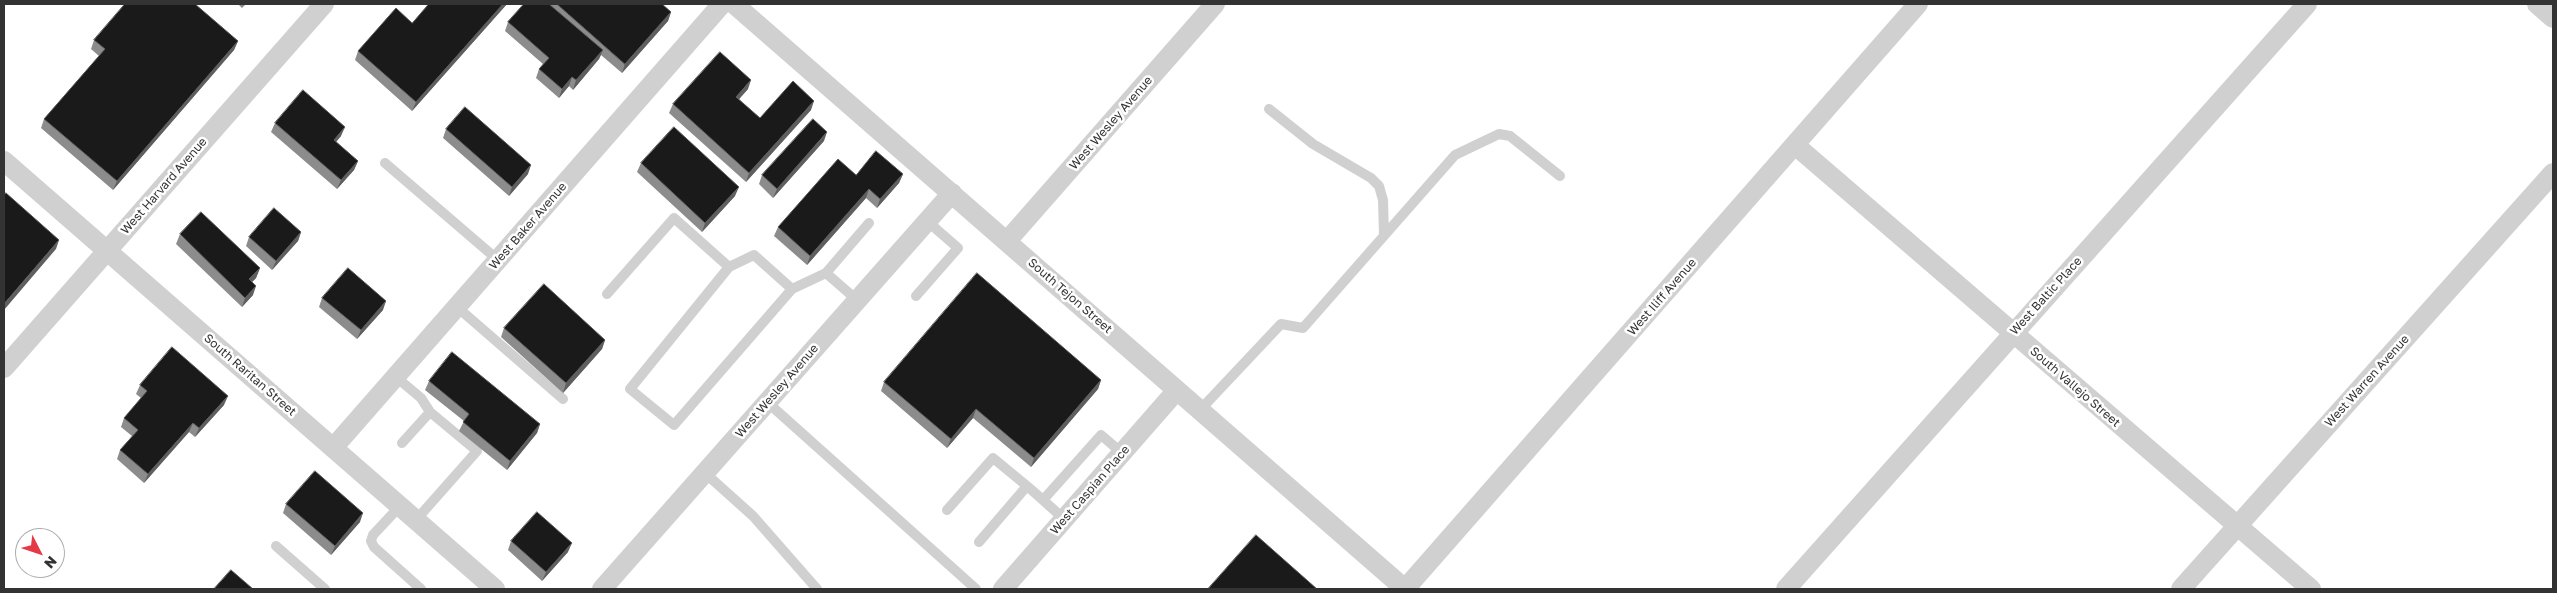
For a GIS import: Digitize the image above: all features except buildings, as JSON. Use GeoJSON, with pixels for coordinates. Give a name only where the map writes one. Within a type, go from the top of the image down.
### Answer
{"type":"FeatureCollection","features":[{"type":"Feature","properties":{"kind":"street","name":"West Harvard Avenue"},"geometry":{"type":"LineString","coordinates":[[4,368],[324,4]]}},
{"type":"Feature","properties":{"kind":"street","name":"West Baker Avenue"},"geometry":{"type":"LineString","coordinates":[[334,448],[722,4]]}},
{"type":"Feature","properties":{"kind":"street","name":"South Tejon Street"},"geometry":{"type":"LineString","coordinates":[[734,4],[1405,589]]}},
{"type":"Feature","properties":{"kind":"street","name":"West Wesley Avenue"},"geometry":{"type":"LineString","coordinates":[[1007,242],[1215,4]]}},
{"type":"Feature","properties":{"kind":"street","name":"West Iliff Avenue"},"geometry":{"type":"LineString","coordinates":[[1405,589],[1918,4]]}},
{"type":"Feature","properties":{"kind":"street","name":"West Baltic Place"},"geometry":{"type":"LineString","coordinates":[[1786,589],[2307,4]]}},
{"type":"Feature","properties":{"kind":"street"},"geometry":{"type":"LineString","coordinates":[[2537,4],[2553,18]]}},
{"type":"Feature","properties":{"kind":"street","name":"South Vallejo Street"},"geometry":{"type":"LineString","coordinates":[[1795,145],[2311,589]]}},
{"type":"Feature","properties":{"kind":"street","name":"South Raritan Street"},"geometry":{"type":"LineString","coordinates":[[6,168],[108,251],[495,589]]}},
{"type":"Feature","properties":{"kind":"street","name":"West Warren Avenue"},"geometry":{"type":"LineString","coordinates":[[2182,589],[2553,173]]}},
{"type":"Feature","properties":{"kind":"street","name":"West Wesley Avenue"},"geometry":{"type":"LineString","coordinates":[[602,589],[952,193]]}},
{"type":"Feature","properties":{"kind":"street","name":"West Caspian Place"},"geometry":{"type":"LineString","coordinates":[[1003,589],[1177,390]]}},
{"type":"Feature","properties":{"kind":"lane"},"geometry":{"type":"LineString","coordinates":[[1269,109],[1313,144],[1371,178],[1378,186],[1383,200],[1384,235]]}},
{"type":"Feature","properties":{"kind":"lane"},"geometry":{"type":"LineString","coordinates":[[1200,410],[1281,324],[1303,328],[1455,155],[1499,134],[1510,136],[1560,176]]}},
{"type":"Feature","properties":{"kind":"lane"},"geometry":{"type":"LineString","coordinates":[[385,163],[498,260]]}},
{"type":"Feature","properties":{"kind":"lane"},"geometry":{"type":"LineString","coordinates":[[607,294],[674,218],[729,266]]}},
{"type":"Feature","properties":{"kind":"lane"},"geometry":{"type":"LineString","coordinates":[[916,296],[958,248],[927,221]]}},
{"type":"Feature","properties":{"kind":"lane"},"geometry":{"type":"LineString","coordinates":[[792,288],[754,255],[729,266],[630,389],[674,425],[792,288],[826,273],[868,223]]}},
{"type":"Feature","properties":{"kind":"lane"},"geometry":{"type":"LineString","coordinates":[[826,273],[857,300]]}},
{"type":"Feature","properties":{"kind":"lane"},"geometry":{"type":"LineString","coordinates":[[457,307],[563,399]]}},
{"type":"Feature","properties":{"kind":"lane"},"geometry":{"type":"LineString","coordinates":[[396,377],[421,398],[430,412],[477,451],[416,520]]}},
{"type":"Feature","properties":{"kind":"lane"},"geometry":{"type":"LineString","coordinates":[[767,402],[976,589]]}},
{"type":"Feature","properties":{"kind":"lane"},"geometry":{"type":"LineString","coordinates":[[402,443],[430,412]]}},
{"type":"Feature","properties":{"kind":"lane"},"geometry":{"type":"LineString","coordinates":[[1043,500],[1102,435],[1122,453]]}},
{"type":"Feature","properties":{"kind":"lane"},"geometry":{"type":"LineString","coordinates":[[947,510],[993,458],[1064,519]]}},
{"type":"Feature","properties":{"kind":"lane"},"geometry":{"type":"LineString","coordinates":[[704,473],[753,516],[817,589]]}},
{"type":"Feature","properties":{"kind":"lane"},"geometry":{"type":"LineString","coordinates":[[979,542],[1027,486]]}},
{"type":"Feature","properties":{"kind":"lane"},"geometry":{"type":"LineString","coordinates":[[400,506],[373,535],[371,541],[374,547],[421,589]]}},
{"type":"Feature","properties":{"kind":"lane"},"geometry":{"type":"LineString","coordinates":[[276,546],[325,589]]}}]}
